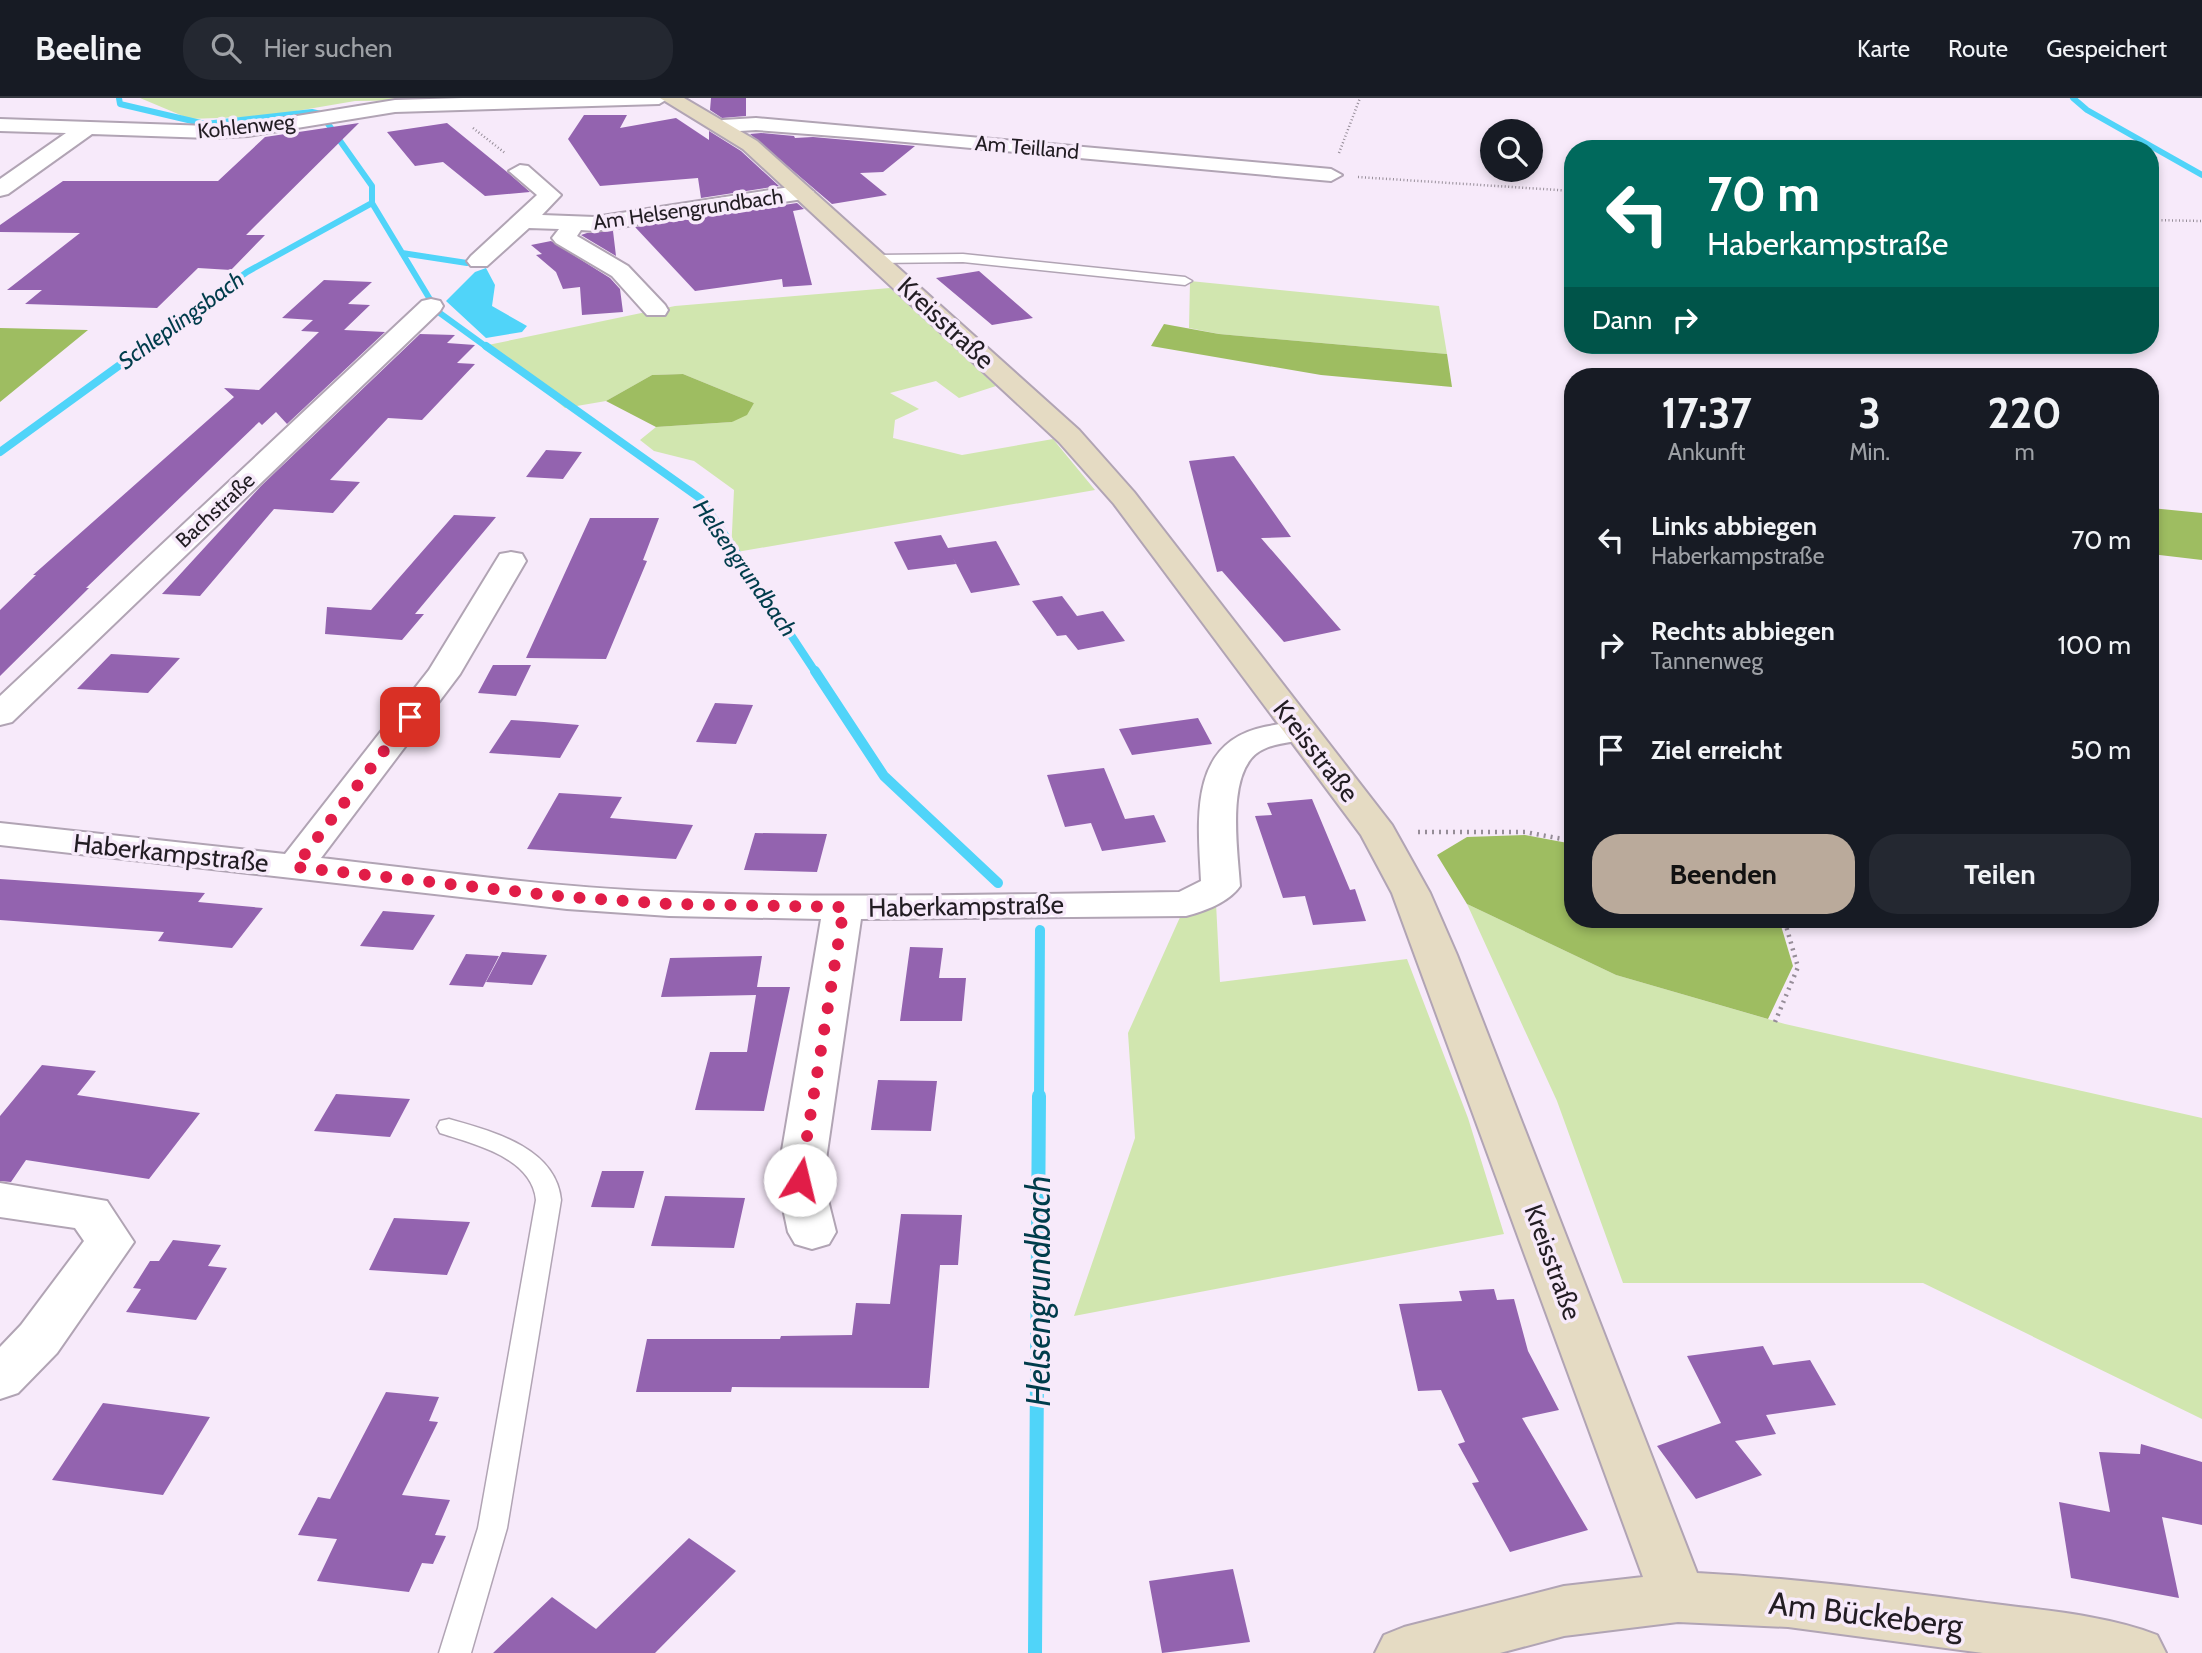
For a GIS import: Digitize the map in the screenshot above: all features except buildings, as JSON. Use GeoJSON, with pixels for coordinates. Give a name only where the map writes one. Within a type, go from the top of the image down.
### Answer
{"type":"FeatureCollection","features":[{"type":"Feature","properties":{"kind":"street","name":"Kohlenweg"},"geometry":{"type":"LineString","coordinates":[[0,125],[210,132],[248,130],[394,106],[659,98]]}},
{"type":"Feature","properties":{"kind":"street","name":"Kreisstraße"},"geometry":{"type":"LineString","coordinates":[[670,98],[723,126],[750,145],[1069,436],[1098,467],[1379,833],[1411,892],[1437,955],[1678,1597]]}},
{"type":"Feature","properties":{"kind":"street","name":"Am Teilland"},"geometry":{"type":"LineString","coordinates":[[723,126],[756,124],[861,132],[1331,175]]}},
{"type":"Feature","properties":{"kind":"street"},"geometry":{"type":"LineString","coordinates":[[0,189],[86,129]]}},
{"type":"Feature","properties":{"kind":"street"},"geometry":{"type":"LineString","coordinates":[[479,261],[550,195],[520,171]]}},
{"type":"Feature","properties":{"kind":"street","name":"Am Helsengrundbach"},"geometry":{"type":"LineString","coordinates":[[523,221],[573,225],[803,192]]}},
{"type":"Feature","properties":{"kind":"street","name":"Am Helsengrundbach"},"geometry":{"type":"LineString","coordinates":[[573,225],[564,238],[620,271],[656,310]]}},
{"type":"Feature","properties":{"kind":"street","name":"Bachstraße"},"geometry":{"type":"LineString","coordinates":[[0,715],[431,306]]}},
{"type":"Feature","properties":{"kind":"street"},"geometry":{"type":"LineString","coordinates":[[295,867],[443,674],[511,561]]}},
{"type":"Feature","properties":{"kind":"street","name":"Haberkampstraße"},"geometry":{"type":"LineString","coordinates":[[0,834],[567,897],[669,904],[844,907],[1186,904],[1221,886],[1218,797],[1233,754],[1251,742],[1300,731]]}},
{"type":"Feature","properties":{"kind":"street"},"geometry":{"type":"LineString","coordinates":[[812,1232],[800,1180],[844,907]]}},
{"type":"Feature","properties":{"kind":"street"},"geometry":{"type":"LineString","coordinates":[[0,1200],[90,1213],[110,1242],[39,1339],[0,1379]]}},
{"type":"Feature","properties":{"kind":"street","name":"Am Bückeberg"},"geometry":{"type":"LineString","coordinates":[[1404,1653],[1564,1611],[1678,1597],[1788,1602],[2022,1633],[2137,1653]]}},
{"type":"Feature","properties":{"kind":"lane"},"geometry":{"type":"LineString","coordinates":[[877,259],[963,258],[1185,281]]}},
{"type":"Feature","properties":{"kind":"lane"},"geometry":{"type":"LineString","coordinates":[[449,1127],[499,1144],[532,1165],[549,1192],[543,1246],[509,1423],[496,1512],[479,1582],[454,1653]]}},
{"type":"Feature","properties":{"kind":"path"},"geometry":{"type":"LineString","coordinates":[[1360,98],[1331,175],[1564,190]]}},
{"type":"Feature","properties":{"kind":"path"},"geometry":{"type":"LineString","coordinates":[[442,104],[504,153],[519,166],[520,171]]}},
{"type":"Feature","properties":{"kind":"path"},"geometry":{"type":"LineString","coordinates":[[2159,220],[2202,221]]}},
{"type":"Feature","properties":{"kind":"path"},"geometry":{"type":"LineString","coordinates":[[1379,833],[1525,832],[1564,839]]}},
{"type":"Feature","properties":{"kind":"path"},"geometry":{"type":"LineString","coordinates":[[1775,1022],[1798,967],[1787,928]]}},
{"type":"Feature","properties":{"kind":"green space"},"geometry":{"type":"Polygon","coordinates":[[[140,98],[515,99],[355,101],[267,116],[190,119],[140,98]]]}},
{"type":"Feature","properties":{"kind":"green space"},"geometry":{"type":"Polygon","coordinates":[[[1190,281],[1439,306],[1447,354],[1219,334],[1189,328],[1190,281]]]}},
{"type":"Feature","properties":{"kind":"green space"},"geometry":{"type":"Polygon","coordinates":[[[890,288],[996,386],[959,398],[936,381],[890,393],[919,409],[895,420],[893,438],[962,455],[1053,439],[1095,490],[731,553],[734,490],[694,461],[654,451],[640,440],[656,427],[732,422],[754,403],[683,374],[652,375],[606,401],[565,408],[488,345],[675,306],[890,288]]]}},
{"type":"Feature","properties":{"kind":"green space"},"geometry":{"type":"Polygon","coordinates":[[[1164,324],[1219,334],[1447,354],[1452,387],[1321,375],[1151,346],[1164,324]]]}},
{"type":"Feature","properties":{"kind":"green space"},"geometry":{"type":"Polygon","coordinates":[[[0,328],[88,330],[0,402],[0,328]]]}},
{"type":"Feature","properties":{"kind":"green space"},"geometry":{"type":"Polygon","coordinates":[[[683,374],[754,403],[747,415],[732,422],[656,427],[606,401],[652,375],[683,374]]]}},
{"type":"Feature","properties":{"kind":"green space"},"geometry":{"type":"Polygon","coordinates":[[[2159,509],[2202,513],[2202,560],[2159,555],[2159,509]]]}},
{"type":"Feature","properties":{"kind":"green space"},"geometry":{"type":"Polygon","coordinates":[[[1525,835],[1564,842],[1564,928],[1782,928],[1793,966],[1768,1019],[1616,975],[1467,904],[1437,855],[1467,837],[1525,835]]]}},
{"type":"Feature","properties":{"kind":"green space"},"geometry":{"type":"Polygon","coordinates":[[[1216,903],[1220,982],[1407,959],[1468,1118],[1504,1234],[1074,1316],[1135,1138],[1128,1033],[1181,915],[1216,903]]]}},
{"type":"Feature","properties":{"kind":"green space"},"geometry":{"type":"Polygon","coordinates":[[[1467,904],[1616,975],[1785,1024],[2202,1118],[2202,1419],[1923,1283],[1623,1283],[1557,1101],[1467,904]]]}},
{"type":"Feature","properties":{"kind":"water"},"geometry":{"type":"Polygon","coordinates":[[[486,268],[495,285],[492,306],[527,326],[522,332],[486,338],[446,301],[475,272],[486,268]]]}},
{"type":"Feature","properties":{"kind":"waterway"},"geometry":{"type":"LineString","coordinates":[[119,98],[120,104],[205,124],[312,112],[321,114],[372,186],[372,203]]}},
{"type":"Feature","properties":{"kind":"waterway"},"geometry":{"type":"LineString","coordinates":[[2073,98],[2087,110],[2140,140]]}},
{"type":"Feature","properties":{"kind":"waterway"},"geometry":{"type":"LineString","coordinates":[[2159,151],[2202,175]]}},
{"type":"Feature","properties":{"kind":"waterway","name":"Schleplingsbach"},"geometry":{"type":"LineString","coordinates":[[143,348],[247,272],[372,203]]}},
{"type":"Feature","properties":{"kind":"waterway","name":"Helsengrundbach"},"geometry":{"type":"LineString","coordinates":[[372,203],[402,253]]}},
{"type":"Feature","properties":{"kind":"waterway"},"geometry":{"type":"LineString","coordinates":[[402,253],[467,263]]}},
{"type":"Feature","properties":{"kind":"waterway","name":"Helsengrundbach"},"geometry":{"type":"LineString","coordinates":[[402,253],[437,311],[488,348]]}},
{"type":"Feature","properties":{"kind":"waterway","name":"Schleplingsbach"},"geometry":{"type":"LineString","coordinates":[[0,452],[146,346]]}},
{"type":"Feature","properties":{"kind":"waterway","name":"Helsengrundbach"},"geometry":{"type":"LineString","coordinates":[[486,346],[701,499],[816,673]]}},
{"type":"Feature","properties":{"kind":"waterway","name":"Helsengrundbach"},"geometry":{"type":"LineString","coordinates":[[815,671],[884,776],[998,883]]}},
{"type":"Feature","properties":{"kind":"waterway","name":"Helsengrundbach"},"geometry":{"type":"LineString","coordinates":[[1039,1098],[1040,930]]}},
{"type":"Feature","properties":{"kind":"waterway","name":"Helsengrundbach"},"geometry":{"type":"LineString","coordinates":[[1035,1653],[1039,1096]]}},
{"type":"Feature","properties":{"kind":"route"},"geometry":{"type":"LineString","coordinates":[[410,717],[295,867],[567,897],[669,904],[844,907],[800,1180]]}}]}
